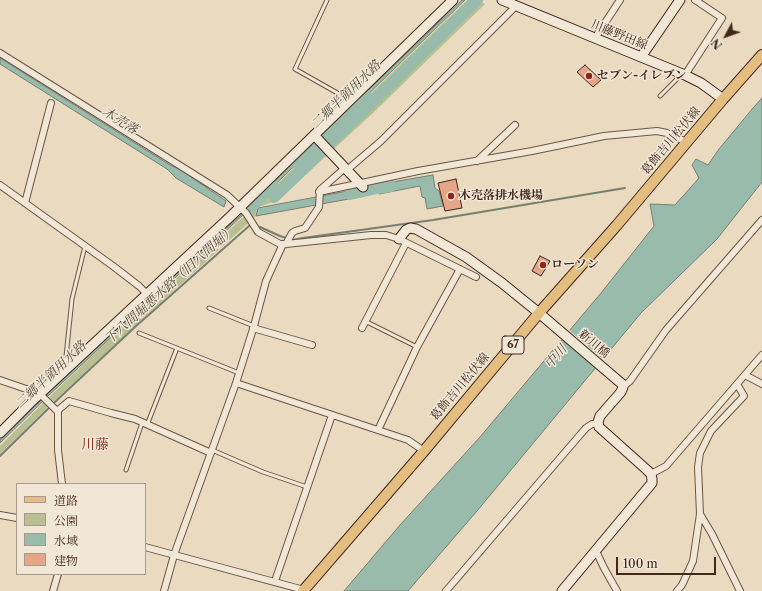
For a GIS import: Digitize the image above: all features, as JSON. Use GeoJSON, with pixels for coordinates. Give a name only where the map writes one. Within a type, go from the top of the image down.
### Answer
{"type":"FeatureCollection","features":[{"type":"Feature","properties":{"kind":"main road","name":"葛飾吉川松伏線"},"geometry":{"type":"LineString","coordinates":[[304,590],[424,451],[539,313],[627,214],[723,99],[762,55]]}},
{"type":"Feature","properties":{"kind":"street"},"geometry":{"type":"LineString","coordinates":[[0,433],[43,398],[66,370],[227,220],[243,210],[314,135],[453,0]]}},
{"type":"Feature","properties":{"kind":"street","name":"川藤野田線"},"geometry":{"type":"LineString","coordinates":[[502,0],[682,74],[701,83],[723,99]]}},
{"type":"Feature","properties":{"kind":"street"},"geometry":{"type":"LineString","coordinates":[[595,38],[620,0]]}},
{"type":"Feature","properties":{"kind":"street"},"geometry":{"type":"LineString","coordinates":[[641,57],[680,0]]}},
{"type":"Feature","properties":{"kind":"street"},"geometry":{"type":"LineString","coordinates":[[682,74],[722,18],[695,0]]}},
{"type":"Feature","properties":{"kind":"street"},"geometry":{"type":"LineString","coordinates":[[164,591],[174,555],[236,383],[254,327],[266,281],[284,244],[292,233],[305,228],[319,207],[320,190],[381,141],[516,6]]}},
{"type":"Feature","properties":{"kind":"street"},"geometry":{"type":"LineString","coordinates":[[0,53],[227,195],[243,210],[258,232],[280,244],[371,235],[386,235],[402,241],[476,277]]}},
{"type":"Feature","properties":{"kind":"street"},"geometry":{"type":"LineString","coordinates":[[25,202],[51,103]]}},
{"type":"Feature","properties":{"kind":"street"},"geometry":{"type":"LineString","coordinates":[[477,161],[515,124]]}},
{"type":"Feature","properties":{"kind":"street"},"geometry":{"type":"LineString","coordinates":[[319,192],[362,186],[418,171],[532,151],[604,136],[643,131],[657,131],[667,133],[687,143]]}},
{"type":"Feature","properties":{"kind":"street"},"geometry":{"type":"LineString","coordinates":[[314,135],[362,186]]}},
{"type":"Feature","properties":{"kind":"street"},"geometry":{"type":"LineString","coordinates":[[0,185],[139,286],[147,294]]}},
{"type":"Feature","properties":{"kind":"street"},"geometry":{"type":"LineString","coordinates":[[562,591],[652,483],[651,474],[602,432],[598,424],[600,416],[617,397],[621,384],[630,382],[666,330],[762,220]]}},
{"type":"Feature","properties":{"kind":"street","name":"新川橋"},"geometry":{"type":"LineString","coordinates":[[402,241],[406,230],[416,228],[466,257],[502,283],[539,313],[621,384]]}},
{"type":"Feature","properties":{"kind":"street"},"geometry":{"type":"LineString","coordinates":[[362,328],[402,241]]}},
{"type":"Feature","properties":{"kind":"street"},"geometry":{"type":"LineString","coordinates":[[378,430],[417,347],[460,269]]}},
{"type":"Feature","properties":{"kind":"street"},"geometry":{"type":"LineString","coordinates":[[254,327],[312,345]]}},
{"type":"Feature","properties":{"kind":"street"},"geometry":{"type":"LineString","coordinates":[[651,474],[666,466],[762,355]]}},
{"type":"Feature","properties":{"kind":"street"},"geometry":{"type":"LineString","coordinates":[[745,375],[762,384]]}},
{"type":"Feature","properties":{"kind":"street"},"geometry":{"type":"LineString","coordinates":[[0,380],[35,392],[57,411],[58,450],[62,483]]}},
{"type":"Feature","properties":{"kind":"street"},"geometry":{"type":"LineString","coordinates":[[236,383],[408,440],[424,451]]}},
{"type":"Feature","properties":{"kind":"street"},"geometry":{"type":"LineString","coordinates":[[677,591],[682,585],[693,561],[700,514],[698,467],[700,453],[711,431],[744,396],[737,384]]}},
{"type":"Feature","properties":{"kind":"street"},"geometry":{"type":"LineString","coordinates":[[57,411],[70,401],[135,420],[211,451]]}},
{"type":"Feature","properties":{"kind":"street"},"geometry":{"type":"LineString","coordinates":[[275,581],[332,415]]}},
{"type":"Feature","properties":{"kind":"street"},"geometry":{"type":"LineString","coordinates":[[446,591],[578,436],[592,424],[598,424]]}},
{"type":"Feature","properties":{"kind":"street"},"geometry":{"type":"LineString","coordinates":[[700,514],[712,534],[740,591]]}},
{"type":"Feature","properties":{"kind":"street"},"geometry":{"type":"LineString","coordinates":[[0,515],[16,518]]}},
{"type":"Feature","properties":{"kind":"street"},"geometry":{"type":"LineString","coordinates":[[146,547],[304,590]]}},
{"type":"Feature","properties":{"kind":"street"},"geometry":{"type":"LineString","coordinates":[[596,550],[617,591]]}},
{"type":"Feature","properties":{"kind":"street"},"geometry":{"type":"LineString","coordinates":[[53,591],[58,575]]}},
{"type":"Feature","properties":{"kind":"lane"},"geometry":{"type":"LineString","coordinates":[[327,0],[295,69],[350,100]]}},
{"type":"Feature","properties":{"kind":"lane"},"geometry":{"type":"LineString","coordinates":[[660,96],[682,74]]}},
{"type":"Feature","properties":{"kind":"lane"},"geometry":{"type":"LineString","coordinates":[[66,370],[65,366],[72,299],[85,246]]}},
{"type":"Feature","properties":{"kind":"lane"},"geometry":{"type":"LineString","coordinates":[[209,308],[254,327]]}},
{"type":"Feature","properties":{"kind":"lane"},"geometry":{"type":"LineString","coordinates":[[365,321],[417,347]]}},
{"type":"Feature","properties":{"kind":"lane"},"geometry":{"type":"LineString","coordinates":[[139,333],[239,372]]}},
{"type":"Feature","properties":{"kind":"lane"},"geometry":{"type":"LineString","coordinates":[[126,470],[177,348]]}},
{"type":"Feature","properties":{"kind":"lane"},"geometry":{"type":"LineString","coordinates":[[211,451],[263,472],[307,487]]}},
{"type":"Feature","properties":{"kind":"green space"},"geometry":{"type":"Polygon","coordinates":[[[467,0],[478,0],[485,4],[373,113],[277,201],[258,207],[255,217],[53,402],[0,454],[0,446],[48,398],[127,323],[240,220],[467,0]]]}},
{"type":"Feature","properties":{"kind":"water"},"geometry":{"type":"Polygon","coordinates":[[[462,0],[465,0],[355,107],[353,105],[462,0]]]}},
{"type":"Feature","properties":{"kind":"water"},"geometry":{"type":"Polygon","coordinates":[[[0,58],[170,165],[181,170],[226,201],[224,207],[176,178],[167,169],[0,64],[0,58]]]}},
{"type":"Feature","properties":{"kind":"water","name":"中川"},"geometry":{"type":"Polygon","coordinates":[[[762,98],[762,182],[717,239],[641,313],[477,511],[408,591],[344,591],[400,525],[480,437],[601,293],[654,226],[650,204],[675,205],[699,178],[692,165],[696,159],[708,165],[719,149],[762,98]]]}},
{"type":"Feature","properties":{"kind":"water"},"geometry":{"type":"Polygon","coordinates":[[[350,108],[352,110],[331,130],[330,127],[350,108]]]}},
{"type":"Feature","properties":{"kind":"water"},"geometry":{"type":"Polygon","coordinates":[[[306,149],[309,152],[262,197],[260,196],[306,149]]]}},
{"type":"Feature","properties":{"kind":"water"},"geometry":{"type":"Polygon","coordinates":[[[433,175],[435,188],[439,191],[443,206],[427,209],[425,198],[422,197],[420,186],[379,194],[374,187],[375,185],[433,175]]]}},
{"type":"Feature","properties":{"kind":"water"},"geometry":{"type":"Polygon","coordinates":[[[358,189],[365,196],[256,216],[258,208],[358,189]]]}},
{"type":"Feature","properties":{"kind":"water"},"geometry":{"type":"Polygon","coordinates":[[[242,214],[243,215],[152,299],[151,297],[242,214]]]}},
{"type":"Feature","properties":{"kind":"water"},"geometry":{"type":"Polygon","coordinates":[[[148,300],[149,302],[48,396],[47,394],[148,300]]]}},
{"type":"Feature","properties":{"kind":"water"},"geometry":{"type":"Polygon","coordinates":[[[41,400],[43,401],[0,443],[0,440],[41,400]]]}},
{"type":"Feature","properties":{"kind":"pier"},"geometry":{"type":"Polygon","coordinates":[[[568,329],[604,360],[598,368],[562,337],[568,329]]]}},
{"type":"Feature","properties":{"kind":"building","name":"セブン-イレブン"},"geometry":{"type":"Polygon","coordinates":[[[585,65],[601,80],[593,87],[577,72],[585,65]]]}},
{"type":"Feature","properties":{"kind":"building","name":"木売落排水機場"},"geometry":{"type":"Polygon","coordinates":[[[456,179],[462,208],[445,211],[438,183],[456,179]]]}},
{"type":"Feature","properties":{"kind":"building"},"geometry":{"type":"Polygon","coordinates":[[[540,256],[550,261],[541,276],[532,271],[540,256]]]}},
{"type":"Feature","properties":{"kind":"waterway"},"geometry":{"type":"LineString","coordinates":[[330,143],[477,0]]}},
{"type":"Feature","properties":{"kind":"waterway","name":"二郷半領用水路"},"geometry":{"type":"LineString","coordinates":[[295,162],[365,94]]}},
{"type":"Feature","properties":{"kind":"waterway"},"geometry":{"type":"LineString","coordinates":[[274,197],[322,151]]}},
{"type":"Feature","properties":{"kind":"waterway","name":"二郷半領用水路"},"geometry":{"type":"LineString","coordinates":[[248,210],[272,185]]}},
{"type":"Feature","properties":{"kind":"waterway","name":"木売落"},"geometry":{"type":"LineString","coordinates":[[350,194],[391,186]]}},
{"type":"Feature","properties":{"kind":"waterway","name":"下八間堀悪水路（旧八間堀）"},"geometry":{"type":"LineString","coordinates":[[257,227],[293,240],[433,220],[625,188]]}},
{"type":"Feature","properties":{"kind":"waterway","name":"下八間堀悪水路（旧八間堀）"},"geometry":{"type":"LineString","coordinates":[[0,456],[135,327],[249,226],[253,226]]}},
{"type":"Feature","properties":{"kind":"place","name":"セブン-イレブン"},"geometry":{"type":"Point","coordinates":[589,76]}},
{"type":"Feature","properties":{"kind":"place","name":"木売落排水機場"},"geometry":{"type":"Point","coordinates":[451,196]}},
{"type":"Feature","properties":{"kind":"place","name":"ローソン"},"geometry":{"type":"Point","coordinates":[543,265]}},
{"type":"Feature","properties":{"kind":"district","name":"川藤"},"geometry":{"type":"Point","coordinates":[95,445]}}]}
